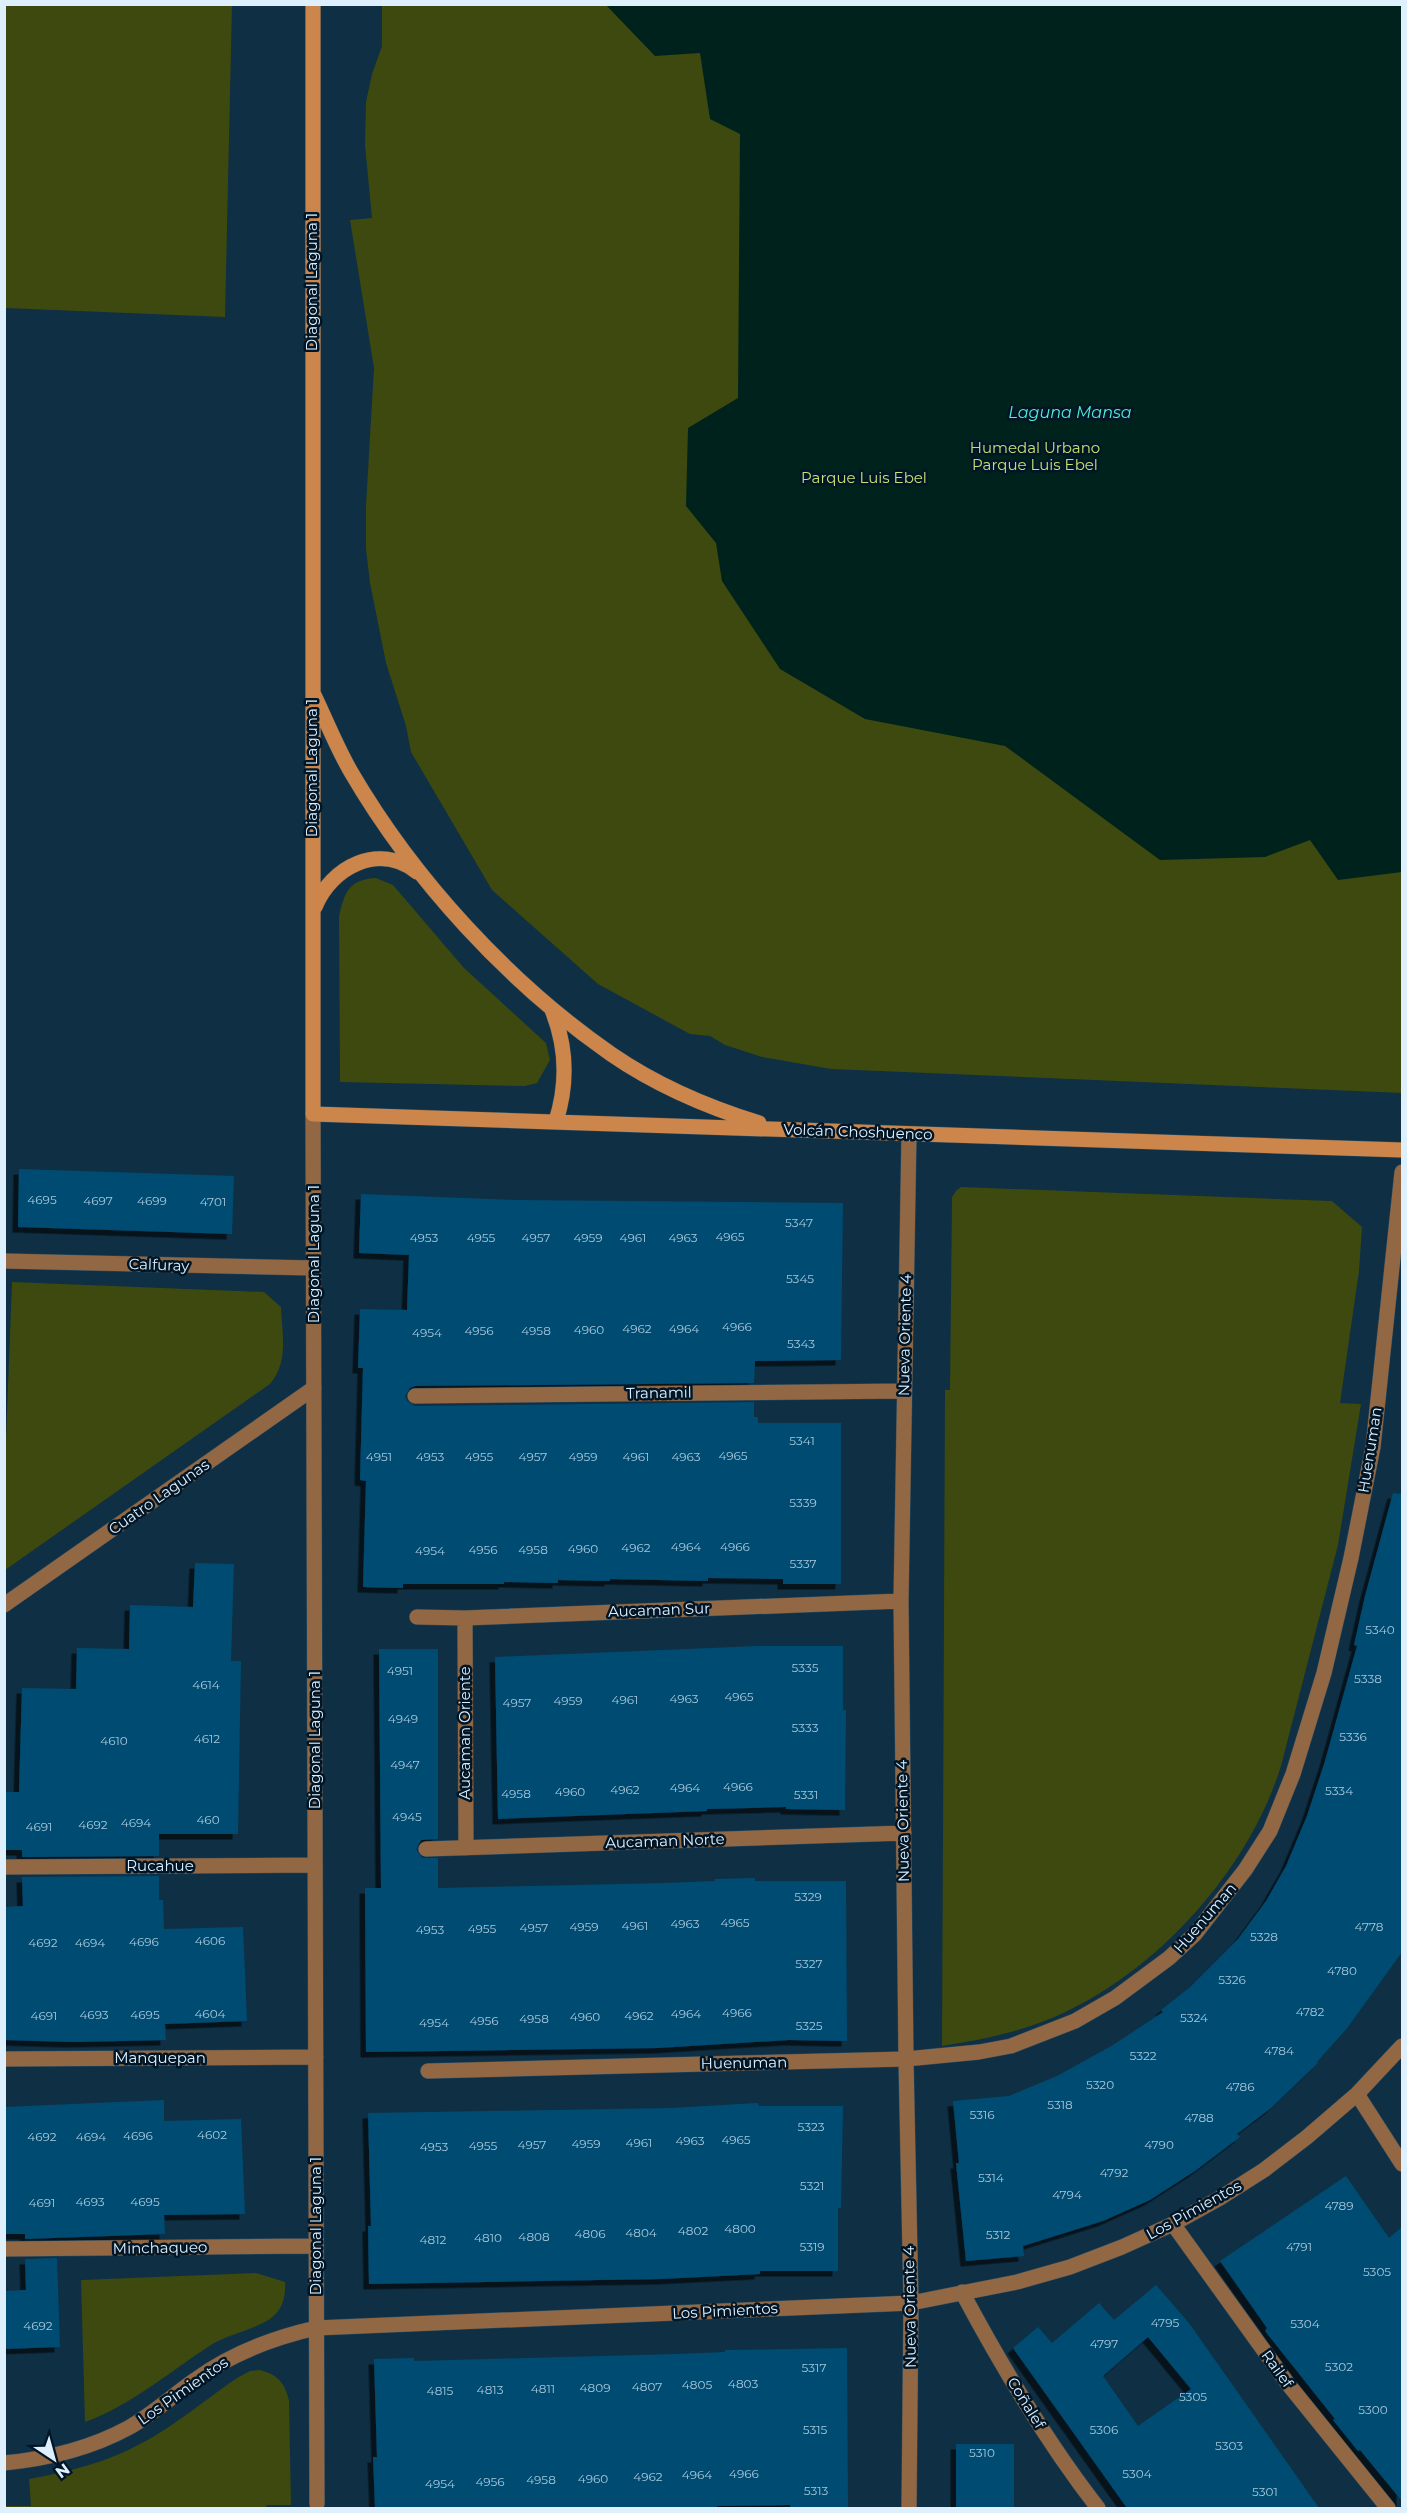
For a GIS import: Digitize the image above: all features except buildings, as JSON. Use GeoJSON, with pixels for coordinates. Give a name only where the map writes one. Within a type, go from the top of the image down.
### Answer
{"type":"FeatureCollection","features":[{"type":"Feature","properties":{"kind":"street","name":"Diagonal Laguna 1"},"geometry":{"type":"LineString","coordinates":[[313,4],[312,926],[317,2504]]}},
{"type":"Feature","properties":{"kind":"street"},"geometry":{"type":"LineString","coordinates":[[312,691],[350,770],[378,816],[426,880],[489,949],[551,1007],[612,1055],[674,1090],[725,1113],[779,1129]]}},
{"type":"Feature","properties":{"kind":"street"},"geometry":{"type":"LineString","coordinates":[[312,926],[321,893],[344,869],[360,862],[378,859],[396,862],[412,869],[426,880]]}},
{"type":"Feature","properties":{"kind":"street"},"geometry":{"type":"LineString","coordinates":[[551,1007],[561,1036],[565,1067],[563,1093],[555,1122]]}},
{"type":"Feature","properties":{"kind":"street","name":"Volcán Choshuenco"},"geometry":{"type":"LineString","coordinates":[[314,1114],[1402,1150]]}},
{"type":"Feature","properties":{"kind":"street","name":"Nueva Oriente 4"},"geometry":{"type":"LineString","coordinates":[[909,1134],[901,1601],[911,2303],[909,2508]]}},
{"type":"Feature","properties":{"kind":"street","name":"Huenuman"},"geometry":{"type":"LineString","coordinates":[[428,2071],[906,2059],[979,2052],[1011,2046],[1075,2021],[1115,1998],[1169,1958],[1195,1934],[1223,1899],[1270,1831],[1293,1774],[1324,1673],[1373,1447],[1402,1172]]}},
{"type":"Feature","properties":{"kind":"street","name":"Calfuray"},"geometry":{"type":"LineString","coordinates":[[4,1261],[314,1268]]}},
{"type":"Feature","properties":{"kind":"street","name":"Cuatro Lagunas"},"geometry":{"type":"LineString","coordinates":[[4,1605],[314,1388]]}},
{"type":"Feature","properties":{"kind":"street","name":"Tranamil"},"geometry":{"type":"LineString","coordinates":[[415,1396],[904,1391]]}},
{"type":"Feature","properties":{"kind":"street","name":"Aucaman Sur"},"geometry":{"type":"LineString","coordinates":[[417,1617],[465,1618],[901,1601]]}},
{"type":"Feature","properties":{"kind":"street","name":"Aucaman Oriente"},"geometry":{"type":"LineString","coordinates":[[465,1618],[466,1848]]}},
{"type":"Feature","properties":{"kind":"street","name":"Aucaman Norte"},"geometry":{"type":"LineString","coordinates":[[426,1850],[903,1833]]}},
{"type":"Feature","properties":{"kind":"street","name":"Rucahue"},"geometry":{"type":"LineString","coordinates":[[4,1867],[315,1865]]}},
{"type":"Feature","properties":{"kind":"street","name":"Los Pimientos"},"geometry":{"type":"LineString","coordinates":[[4,2463],[77,2449],[104,2439],[153,2413],[194,2380],[227,2359],[270,2340],[316,2328],[911,2303],[1017,2282],[1070,2267],[1173,2224],[1264,2170],[1357,2094],[1402,2046]]}},
{"type":"Feature","properties":{"kind":"street","name":"Manquepan"},"geometry":{"type":"LineString","coordinates":[[4,2059],[316,2057]]}},
{"type":"Feature","properties":{"kind":"street"},"geometry":{"type":"LineString","coordinates":[[1357,2094],[1402,2164]]}},
{"type":"Feature","properties":{"kind":"street","name":"Railef"},"geometry":{"type":"LineString","coordinates":[[1173,2224],[1288,2384],[1388,2508]]}},
{"type":"Feature","properties":{"kind":"street","name":"Minchaqueo"},"geometry":{"type":"LineString","coordinates":[[4,2249],[316,2246]]}},
{"type":"Feature","properties":{"kind":"street","name":"Coñalef"},"geometry":{"type":"LineString","coordinates":[[962,2292],[1017,2388],[1080,2485],[1098,2508]]}},
{"type":"Feature","properties":{"kind":"green space"},"geometry":{"type":"Polygon","coordinates":[[[4,5],[232,5],[225,317],[5,308],[4,5]]]}},
{"type":"Feature","properties":{"kind":"green space","name":"Parque Luis Ebel"},"geometry":{"type":"Polygon","coordinates":[[[382,5],[1402,5],[1402,1093],[831,1069],[762,1057],[725,1045],[710,1036],[690,1034],[598,984],[492,890],[411,752],[406,726],[386,663],[370,583],[366,549],[366,505],[374,368],[350,220],[372,218],[365,145],[366,102],[372,74],[382,46],[382,5]]]}},
{"type":"Feature","properties":{"kind":"green space"},"geometry":{"type":"Polygon","coordinates":[[[376,878],[393,885],[464,968],[546,1043],[550,1060],[537,1083],[525,1086],[340,1082],[339,917],[349,889],[360,881],[376,878]]]}},
{"type":"Feature","properties":{"kind":"green space"},"geometry":{"type":"Polygon","coordinates":[[[961,1187],[1332,1201],[1362,1227],[1359,1271],[1340,1403],[1361,1404],[1338,1545],[1281,1766],[1266,1805],[1246,1844],[1221,1881],[1192,1916],[1161,1947],[1126,1975],[1090,1999],[1052,2018],[1025,2028],[942,2046],[945,1390],[950,1390],[952,1197],[961,1187]]]}},
{"type":"Feature","properties":{"kind":"green space"},"geometry":{"type":"Polygon","coordinates":[[[12,1282],[264,1292],[281,1307],[283,1347],[280,1366],[270,1384],[5,1570],[5,1466],[12,1282]]]}},
{"type":"Feature","properties":{"kind":"green space"},"geometry":{"type":"Polygon","coordinates":[[[256,2273],[285,2282],[283,2302],[270,2319],[211,2345],[119,2407],[85,2422],[81,2280],[256,2273]]]}},
{"type":"Feature","properties":{"kind":"green space"},"geometry":{"type":"Polygon","coordinates":[[[260,2370],[279,2380],[289,2400],[291,2505],[267,2505],[266,2508],[5,2508],[5,2506],[31,2506],[29,2479],[87,2466],[129,2450],[167,2428],[237,2378],[250,2371],[260,2370]]]}},
{"type":"Feature","properties":{"kind":"water","name":"Laguna Mansa"},"geometry":{"type":"Polygon","coordinates":[[[606,5],[1402,5],[1402,872],[1338,880],[1310,840],[1265,857],[1160,860],[1005,746],[865,719],[780,669],[722,581],[716,543],[686,506],[688,428],[738,398],[740,134],[710,119],[700,53],[655,56],[606,5]]]}},
{"type":"Feature","properties":{"kind":"park label","name":"Humedal Urbano Parque Luis Ebel"},"geometry":{"type":"Point","coordinates":[1035,456]}}]}
